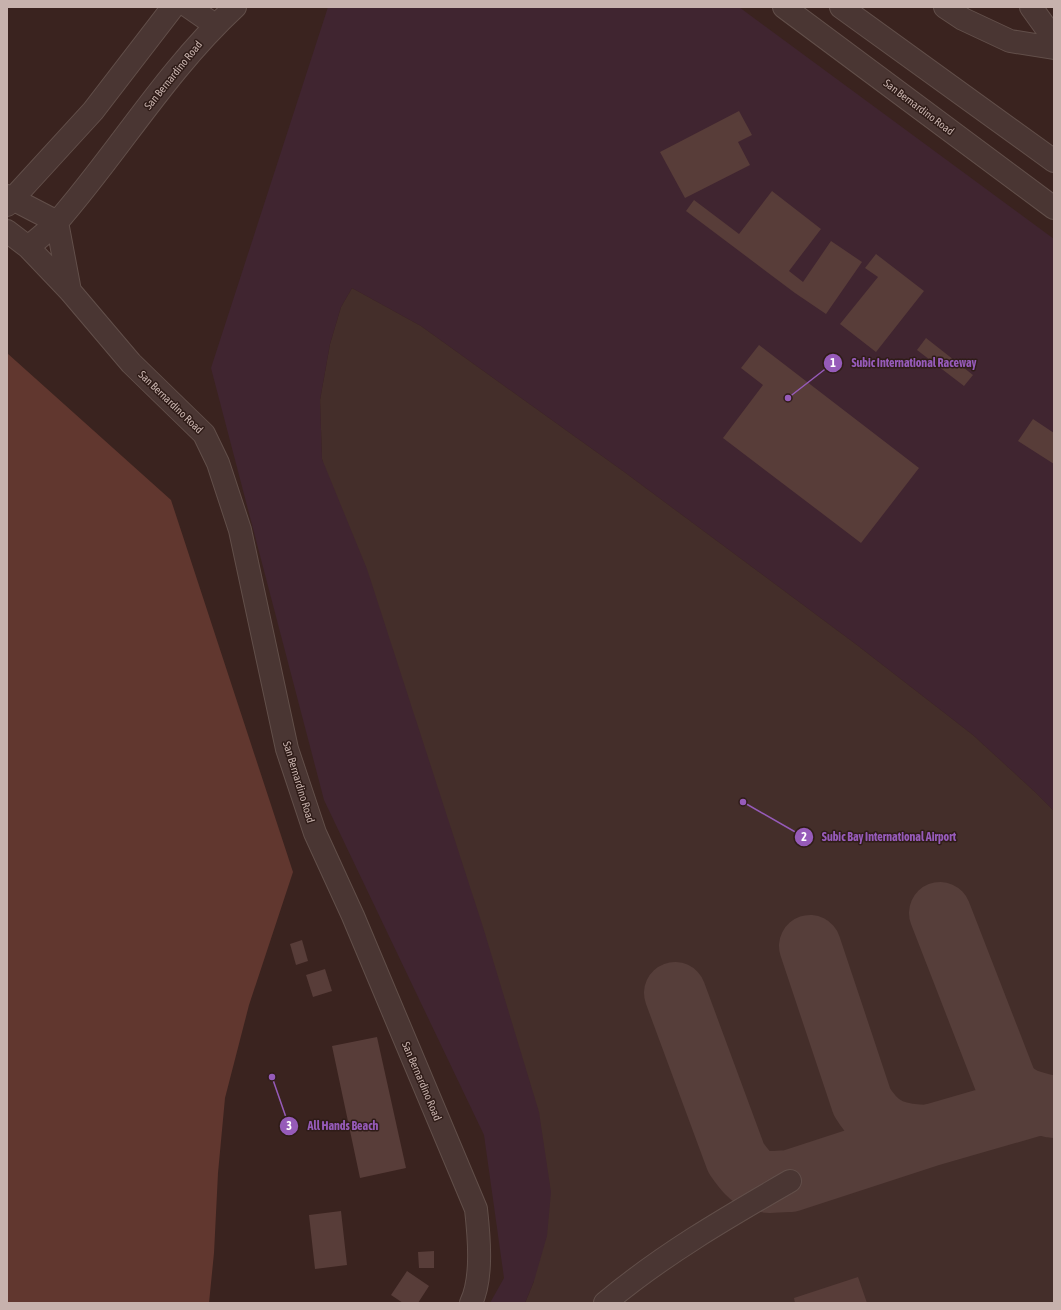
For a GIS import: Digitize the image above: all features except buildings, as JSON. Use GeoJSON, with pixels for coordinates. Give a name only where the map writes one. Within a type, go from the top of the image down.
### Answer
{"type":"FeatureCollection","features":[{"type":"Feature","properties":{"kind":"street"},"geometry":{"type":"LineString","coordinates":[[70,292],[57,222],[9,200],[93,112],[173,7]]}},
{"type":"Feature","properties":{"kind":"street"},"geometry":{"type":"LineString","coordinates":[[189,7],[215,25]]}},
{"type":"Feature","properties":{"kind":"street","name":"San Bernardino Road"},"geometry":{"type":"LineString","coordinates":[[235,7],[215,25],[173,72],[107,160],[57,222],[28,247],[70,292],[131,363],[204,434],[218,462],[240,530],[287,749],[315,833],[353,916],[476,1209],[480,1247],[476,1293],[472,1303]]}},
{"type":"Feature","properties":{"kind":"street","name":"San Bernardino Road"},"geometry":{"type":"LineString","coordinates":[[784,7],[1054,208]]}},
{"type":"Feature","properties":{"kind":"street"},"geometry":{"type":"LineString","coordinates":[[841,7],[1054,161]]}},
{"type":"Feature","properties":{"kind":"street"},"geometry":{"type":"LineString","coordinates":[[945,7],[963,19],[1010,41],[1054,48]]}},
{"type":"Feature","properties":{"kind":"street"},"geometry":{"type":"LineString","coordinates":[[1031,7],[1054,39]]}},
{"type":"Feature","properties":{"kind":"street"},"geometry":{"type":"LineString","coordinates":[[889,85],[910,57]]}},
{"type":"Feature","properties":{"kind":"street"},"geometry":{"type":"LineString","coordinates":[[7,231],[28,247]]}},
{"type":"Feature","properties":{"kind":"street"},"geometry":{"type":"LineString","coordinates":[[605,1303],[631,1280],[696,1236],[790,1181]]}},
{"type":"Feature","properties":{"kind":"shaded area"},"geometry":{"type":"Polygon","coordinates":[[[328,7],[739,7],[1054,239],[1054,811],[973,735],[857,645],[623,471],[421,326],[352,288],[341,307],[330,344],[320,400],[322,459],[367,569],[483,927],[539,1112],[551,1192],[547,1236],[534,1281],[525,1303],[490,1303],[504,1278],[484,1135],[324,800],[211,368],[328,7]]]}},
{"type":"Feature","properties":{"kind":"shaded area"},"geometry":{"type":"Polygon","coordinates":[[[352,288],[421,326],[623,471],[857,645],[973,735],[1054,811],[1054,1303],[525,1303],[534,1281],[322,459],[320,400],[330,344],[341,307],[352,288]]]}},
{"type":"Feature","properties":{"kind":"shaded area"},"geometry":{"type":"Polygon","coordinates":[[[7,353],[171,500],[293,872],[249,1005],[225,1098],[209,1303],[7,1303],[7,353]]]}},
{"type":"Feature","properties":{"kind":"taxiway"},"geometry":{"type":"LineString","coordinates":[[940,913],[1006,1083],[1010,1089],[1021,1097],[1033,1102],[1054,1107]]}},
{"type":"Feature","properties":{"kind":"taxiway"},"geometry":{"type":"LineString","coordinates":[[810,946],[862,1102],[875,1119],[890,1130],[907,1134],[928,1136]]}},
{"type":"Feature","properties":{"kind":"taxiway"},"geometry":{"type":"LineString","coordinates":[[675,993],[736,1158],[742,1167],[758,1180],[771,1182],[790,1181],[928,1136],[1039,1104]]}},
{"type":"Feature","properties":{"kind":"place","name":"Subic International Raceway"},"geometry":{"type":"Point","coordinates":[788,398]}},
{"type":"Feature","properties":{"kind":"place","name":"Subic Bay International Airport"},"geometry":{"type":"Point","coordinates":[743,802]}},
{"type":"Feature","properties":{"kind":"place","name":"All Hands Beach"},"geometry":{"type":"Point","coordinates":[272,1077]}}]}
